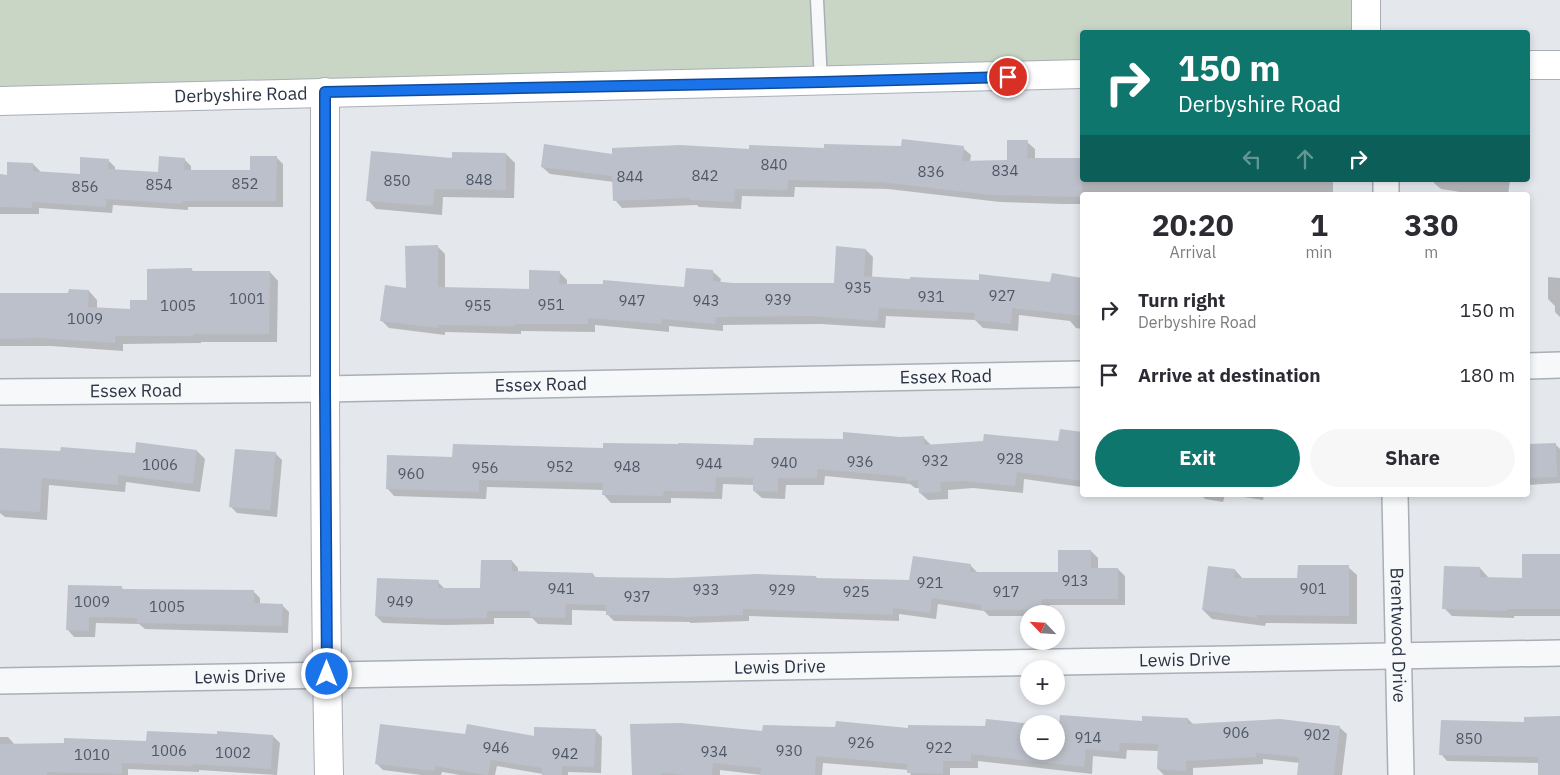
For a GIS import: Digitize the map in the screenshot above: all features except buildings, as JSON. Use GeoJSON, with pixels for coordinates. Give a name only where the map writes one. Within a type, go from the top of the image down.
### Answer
{"type":"FeatureCollection","features":[{"type":"Feature","properties":{"kind":"street"},"geometry":{"type":"LineString","coordinates":[[1366,0],[1366,30]]}},
{"type":"Feature","properties":{"kind":"street"},"geometry":{"type":"LineString","coordinates":[[1530,65],[1560,65]]}},
{"type":"Feature","properties":{"kind":"street","name":"Derbyshire Road"},"geometry":{"type":"LineString","coordinates":[[0,101],[822,82],[1080,74]]}},
{"type":"Feature","properties":{"kind":"street"},"geometry":{"type":"LineString","coordinates":[[325,92],[325,389],[329,775]]}},
{"type":"Feature","properties":{"kind":"street"},"geometry":{"type":"LineString","coordinates":[[1530,366],[1560,365]]}},
{"type":"Feature","properties":{"kind":"street","name":"Essex Road"},"geometry":{"type":"LineString","coordinates":[[0,392],[325,389],[1080,374]]}},
{"type":"Feature","properties":{"kind":"street","name":"Brentwood Drive"},"geometry":{"type":"LineString","coordinates":[[1396,497],[1401,775]]}},
{"type":"Feature","properties":{"kind":"street","name":"Lewis Drive"},"geometry":{"type":"LineString","coordinates":[[0,680],[1560,653]]}},
{"type":"Feature","properties":{"kind":"lane"},"geometry":{"type":"LineString","coordinates":[[817,0],[822,82]]}},
{"type":"Feature","properties":{"kind":"green space"},"geometry":{"type":"Polygon","coordinates":[[[0,0],[1366,0],[1366,30],[1080,30],[1080,74],[0,101],[0,0]]]}},
{"type":"Feature","properties":{"kind":"route"},"geometry":{"type":"LineString","coordinates":[[327,674],[325,92],[1008,77]]}}]}
